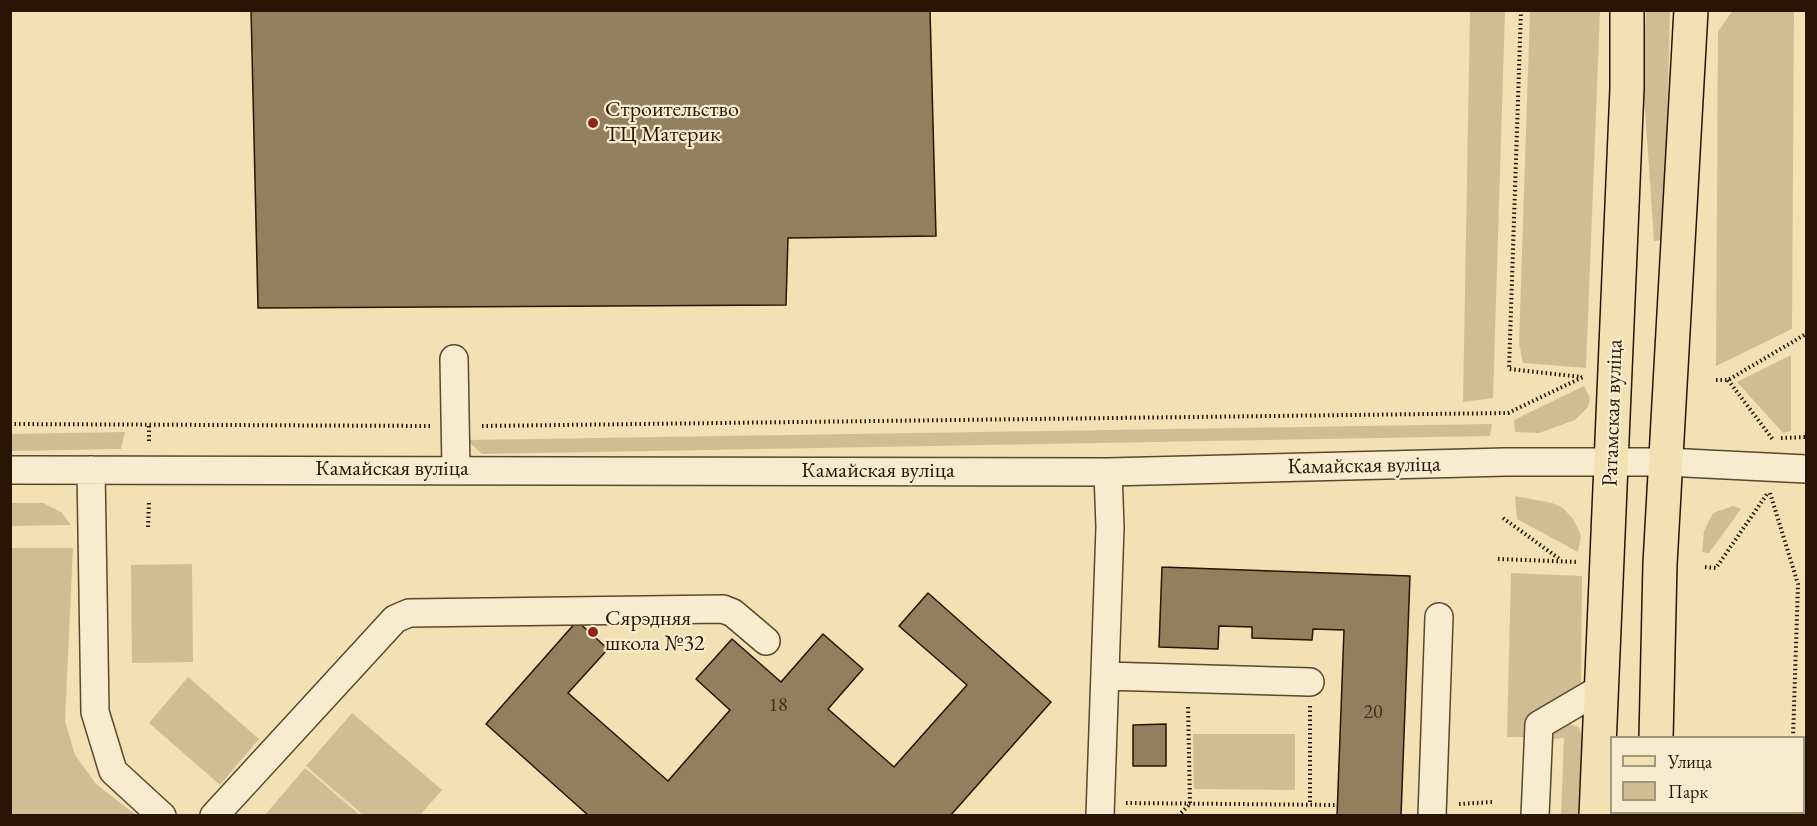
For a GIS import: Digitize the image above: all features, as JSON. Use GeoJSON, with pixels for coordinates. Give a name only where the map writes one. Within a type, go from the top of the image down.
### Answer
{"type":"FeatureCollection","features":[{"type":"Feature","properties":{"kind":"main road","name":"Ратамская вуліца"},"geometry":{"type":"LineString","coordinates":[[1596,816],[1612,462],[1627,10]]}},
{"type":"Feature","properties":{"kind":"main road"},"geometry":{"type":"LineString","coordinates":[[1656,736],[1665,462],[1691,10]]}},
{"type":"Feature","properties":{"kind":"street"},"geometry":{"type":"LineString","coordinates":[[454,359],[456,469]]}},
{"type":"Feature","properties":{"kind":"street","name":"Камайская вуліца"},"geometry":{"type":"LineString","coordinates":[[10,470],[456,469],[1108,472],[1612,462],[1665,462],[1806,469]]}},
{"type":"Feature","properties":{"kind":"street"},"geometry":{"type":"LineString","coordinates":[[90,470],[95,712],[113,771],[162,816]]}},
{"type":"Feature","properties":{"kind":"street"},"geometry":{"type":"LineString","coordinates":[[1100,809],[1110,527],[1108,472]]}},
{"type":"Feature","properties":{"kind":"street"},"geometry":{"type":"LineString","coordinates":[[213,816],[395,619],[409,613],[723,609],[733,613],[766,641]]}},
{"type":"Feature","properties":{"kind":"street"},"geometry":{"type":"LineString","coordinates":[[1432,816],[1439,617]]}},
{"type":"Feature","properties":{"kind":"street"},"geometry":{"type":"LineString","coordinates":[[1106,676],[1310,682]]}},
{"type":"Feature","properties":{"kind":"street"},"geometry":{"type":"LineString","coordinates":[[1535,816],[1539,725],[1602,688]]}},
{"type":"Feature","properties":{"kind":"path"},"geometry":{"type":"LineString","coordinates":[[1521,10],[1509,369],[1591,378]]}},
{"type":"Feature","properties":{"kind":"path"},"geometry":{"type":"LineString","coordinates":[[1716,380],[1728,380],[1806,334]]}},
{"type":"Feature","properties":{"kind":"path"},"geometry":{"type":"LineString","coordinates":[[10,424],[454,426],[1508,413],[1583,377]]}},
{"type":"Feature","properties":{"kind":"path"},"geometry":{"type":"LineString","coordinates":[[1728,380],[1775,439],[1806,437]]}},
{"type":"Feature","properties":{"kind":"path"},"geometry":{"type":"LineString","coordinates":[[149,426],[149,441]]}},
{"type":"Feature","properties":{"kind":"path"},"geometry":{"type":"LineString","coordinates":[[1705,567],[1716,568],[1769,491],[1798,584],[1793,736]]}},
{"type":"Feature","properties":{"kind":"path"},"geometry":{"type":"LineString","coordinates":[[148,527],[149,502]]}},
{"type":"Feature","properties":{"kind":"path"},"geometry":{"type":"LineString","coordinates":[[1498,559],[1562,561],[1503,518]]}},
{"type":"Feature","properties":{"kind":"path"},"geometry":{"type":"LineString","coordinates":[[1178,816],[1190,804],[1188,679]]}},
{"type":"Feature","properties":{"kind":"path"},"geometry":{"type":"LineString","coordinates":[[1310,682],[1310,804]]}},
{"type":"Feature","properties":{"kind":"path"},"geometry":{"type":"LineString","coordinates":[[1100,809],[1190,804],[1338,805]]}},
{"type":"Feature","properties":{"kind":"green space"},"geometry":{"type":"Polygon","coordinates":[[[1733,10],[1794,11],[1792,329],[1716,366],[1718,32],[1733,10]]]}},
{"type":"Feature","properties":{"kind":"green space"},"geometry":{"type":"Polygon","coordinates":[[[1470,11],[1505,11],[1493,398],[1463,402],[1470,11]]]}},
{"type":"Feature","properties":{"kind":"green space"},"geometry":{"type":"Polygon","coordinates":[[[1530,11],[1600,11],[1586,368],[1523,363],[1519,343],[1530,11]]]}},
{"type":"Feature","properties":{"kind":"green space"},"geometry":{"type":"Polygon","coordinates":[[[1646,11],[1670,11],[1664,240],[1654,241],[1643,80],[1646,11]]]}},
{"type":"Feature","properties":{"kind":"green space"},"geometry":{"type":"Polygon","coordinates":[[[1791,355],[1791,431],[1783,433],[1737,382],[1791,355]]]}},
{"type":"Feature","properties":{"kind":"green space"},"geometry":{"type":"Polygon","coordinates":[[[1584,386],[1590,398],[1588,407],[1575,420],[1539,433],[1515,432],[1514,420],[1584,386]]]}},
{"type":"Feature","properties":{"kind":"green space"},"geometry":{"type":"Polygon","coordinates":[[[1492,424],[1490,436],[482,454],[467,440],[1492,424]]]}},
{"type":"Feature","properties":{"kind":"green space"},"geometry":{"type":"Polygon","coordinates":[[[125,432],[121,449],[11,451],[11,434],[125,432]]]}},
{"type":"Feature","properties":{"kind":"green space"},"geometry":{"type":"Polygon","coordinates":[[[1515,496],[1552,503],[1563,508],[1573,519],[1581,535],[1578,552],[1517,519],[1515,496]]]}},
{"type":"Feature","properties":{"kind":"green space"},"geometry":{"type":"Polygon","coordinates":[[[10,503],[43,503],[61,512],[71,525],[11,526],[10,503]]]}},
{"type":"Feature","properties":{"kind":"green space"},"geometry":{"type":"Polygon","coordinates":[[[1733,506],[1741,509],[1709,553],[1702,552],[1704,531],[1713,513],[1733,506]]]}},
{"type":"Feature","properties":{"kind":"green space"},"geometry":{"type":"Polygon","coordinates":[[[11,548],[73,548],[65,721],[75,755],[96,784],[136,815],[11,815],[11,548]]]}},
{"type":"Feature","properties":{"kind":"green space"},"geometry":{"type":"Polygon","coordinates":[[[192,564],[193,662],[132,663],[131,565],[192,564]]]}},
{"type":"Feature","properties":{"kind":"green space"},"geometry":{"type":"Polygon","coordinates":[[[1511,573],[1582,576],[1581,690],[1528,737],[1507,737],[1511,573]]]}},
{"type":"Feature","properties":{"kind":"green space"},"geometry":{"type":"Polygon","coordinates":[[[188,677],[259,739],[220,785],[149,723],[188,677]]]}},
{"type":"Feature","properties":{"kind":"green space"},"geometry":{"type":"Polygon","coordinates":[[[352,713],[442,790],[420,815],[363,815],[306,766],[352,713]]]}},
{"type":"Feature","properties":{"kind":"green space"},"geometry":{"type":"Polygon","coordinates":[[[1565,723],[1579,727],[1582,737],[1578,815],[1561,815],[1564,738],[1553,739],[1553,731],[1565,723]]]}},
{"type":"Feature","properties":{"kind":"green space"},"geometry":{"type":"Polygon","coordinates":[[[1193,734],[1295,734],[1295,790],[1194,789],[1193,734]]]}},
{"type":"Feature","properties":{"kind":"green space"},"geometry":{"type":"Polygon","coordinates":[[[305,768],[360,815],[265,815],[305,768]]]}},
{"type":"Feature","properties":{"kind":"building","name":"Строительство ТЦ Материк"},"geometry":{"type":"Polygon","coordinates":[[[251,10],[930,10],[936,236],[788,238],[786,305],[258,308],[251,10]]]}},
{"type":"Feature","properties":{"kind":"building"},"geometry":{"type":"Polygon","coordinates":[[[1162,567],[1410,576],[1401,816],[1337,816],[1344,630],[1313,629],[1312,640],[1252,638],[1252,627],[1219,626],[1218,649],[1159,647],[1162,567]]]}},
{"type":"Feature","properties":{"kind":"building"},"geometry":{"type":"Polygon","coordinates":[[[928,593],[1051,702],[950,816],[589,816],[486,724],[577,621],[608,649],[568,693],[668,781],[730,710],[696,679],[732,639],[781,682],[823,634],[863,669],[828,709],[894,767],[967,685],[899,626],[928,593]]]}},
{"type":"Feature","properties":{"kind":"building"},"geometry":{"type":"Polygon","coordinates":[[[1166,724],[1166,766],[1133,766],[1133,725],[1166,724]]]}},
{"type":"Feature","properties":{"kind":"place","name":"Строительство ТЦ Материк"},"geometry":{"type":"Point","coordinates":[593,123]}},
{"type":"Feature","properties":{"kind":"place","name":"Сярэдняя школа №32"},"geometry":{"type":"Point","coordinates":[593,632]}}]}
